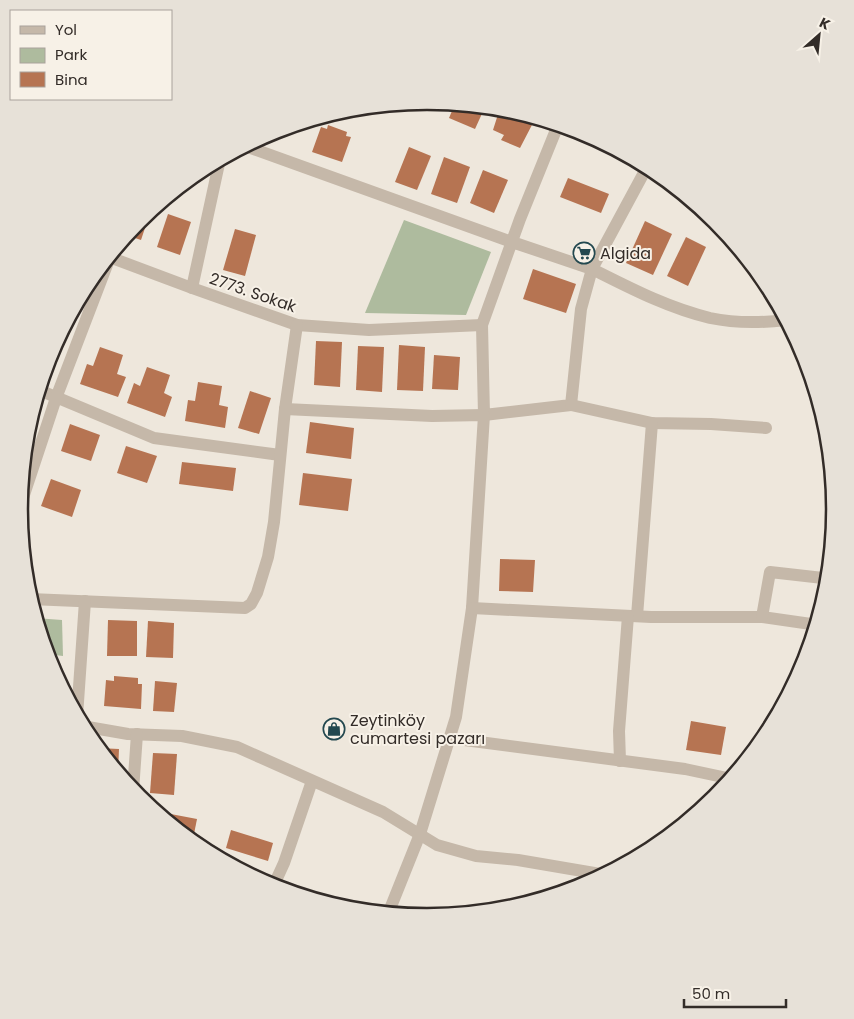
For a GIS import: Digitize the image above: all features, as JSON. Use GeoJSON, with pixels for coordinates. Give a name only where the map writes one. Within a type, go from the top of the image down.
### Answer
{"type":"FeatureCollection","features":[{"type":"Feature","properties":{"kind":"street"},"geometry":{"type":"LineString","coordinates":[[391,907],[420,834],[456,717],[472,608],[484,415],[482,325],[556,131]]}},
{"type":"Feature","properties":{"kind":"street"},"geometry":{"type":"LineString","coordinates":[[254,149],[592,269],[656,300],[710,318],[740,322],[778,320]]}},
{"type":"Feature","properties":{"kind":"street"},"geometry":{"type":"LineString","coordinates":[[192,288],[218,169]]}},
{"type":"Feature","properties":{"kind":"street"},"geometry":{"type":"LineString","coordinates":[[571,405],[581,309],[592,269],[643,173]]}},
{"type":"Feature","properties":{"kind":"street","name":"2773. Sokak"},"geometry":{"type":"LineString","coordinates":[[116,259],[297,325],[369,330],[482,325]]}},
{"type":"Feature","properties":{"kind":"street"},"geometry":{"type":"LineString","coordinates":[[28,483],[56,398],[102,278]]}},
{"type":"Feature","properties":{"kind":"street"},"geometry":{"type":"LineString","coordinates":[[38,599],[245,608],[251,604],[257,593],[268,557],[274,522],[285,409],[297,325]]}},
{"type":"Feature","properties":{"kind":"street"},"geometry":{"type":"LineString","coordinates":[[45,393],[154,438],[280,455]]}},
{"type":"Feature","properties":{"kind":"street"},"geometry":{"type":"LineString","coordinates":[[285,409],[432,416],[484,415],[571,405],[652,423],[711,424],[766,428]]}},
{"type":"Feature","properties":{"kind":"street"},"geometry":{"type":"LineString","coordinates":[[620,761],[619,731],[652,423]]}},
{"type":"Feature","properties":{"kind":"street"},"geometry":{"type":"LineString","coordinates":[[762,617],[770,572],[820,578]]}},
{"type":"Feature","properties":{"kind":"street"},"geometry":{"type":"LineString","coordinates":[[78,703],[85,601]]}},
{"type":"Feature","properties":{"kind":"street"},"geometry":{"type":"LineString","coordinates":[[472,608],[632,616],[762,617],[810,624]]}},
{"type":"Feature","properties":{"kind":"street"},"geometry":{"type":"LineString","coordinates":[[93,728],[137,734],[182,736],[237,747],[383,812],[437,844],[476,856],[518,860],[585,877]]}},
{"type":"Feature","properties":{"kind":"street"},"geometry":{"type":"LineString","coordinates":[[134,780],[137,734]]}},
{"type":"Feature","properties":{"kind":"street"},"geometry":{"type":"LineString","coordinates":[[449,738],[685,769],[723,777]]}},
{"type":"Feature","properties":{"kind":"street"},"geometry":{"type":"LineString","coordinates":[[276,880],[312,781]]}},
{"type":"Feature","properties":{"kind":"green space"},"geometry":{"type":"Polygon","coordinates":[[[404,220],[491,252],[466,315],[365,313],[404,220]]]}},
{"type":"Feature","properties":{"kind":"green space"},"geometry":{"type":"Polygon","coordinates":[[[43,619],[62,620],[63,656],[55,655],[43,619]]]}},
{"type":"Feature","properties":{"kind":"building"},"geometry":{"type":"Polygon","coordinates":[[[452,111],[482,114],[475,129],[449,118],[452,111]]]}},
{"type":"Feature","properties":{"kind":"building"},"geometry":{"type":"Polygon","coordinates":[[[497,117],[532,125],[520,148],[501,140],[504,135],[493,130],[497,117]]]}},
{"type":"Feature","properties":{"kind":"building"},"geometry":{"type":"Polygon","coordinates":[[[328,125],[347,132],[346,136],[351,137],[342,162],[312,152],[321,127],[327,129],[328,125]]]}},
{"type":"Feature","properties":{"kind":"building"},"geometry":{"type":"Polygon","coordinates":[[[409,147],[431,156],[417,190],[395,182],[409,147]]]}},
{"type":"Feature","properties":{"kind":"building"},"geometry":{"type":"Polygon","coordinates":[[[444,157],[470,167],[457,203],[431,194],[444,157]]]}},
{"type":"Feature","properties":{"kind":"building"},"geometry":{"type":"Polygon","coordinates":[[[483,170],[508,180],[494,213],[470,203],[483,170]]]}},
{"type":"Feature","properties":{"kind":"building"},"geometry":{"type":"Polygon","coordinates":[[[568,178],[609,194],[601,213],[560,197],[568,178]]]}},
{"type":"Feature","properties":{"kind":"building"},"geometry":{"type":"Polygon","coordinates":[[[168,214],[191,222],[180,255],[157,247],[168,214]]]}},
{"type":"Feature","properties":{"kind":"building"},"geometry":{"type":"Polygon","coordinates":[[[645,221],[672,234],[653,275],[626,263],[645,221]]]}},
{"type":"Feature","properties":{"kind":"building"},"geometry":{"type":"Polygon","coordinates":[[[145,227],[141,240],[135,238],[145,227]]]}},
{"type":"Feature","properties":{"kind":"building"},"geometry":{"type":"Polygon","coordinates":[[[235,229],[256,235],[245,276],[223,270],[235,229]]]}},
{"type":"Feature","properties":{"kind":"building"},"geometry":{"type":"Polygon","coordinates":[[[686,237],[706,247],[688,286],[667,276],[686,237]]]}},
{"type":"Feature","properties":{"kind":"building"},"geometry":{"type":"Polygon","coordinates":[[[533,269],[576,284],[566,313],[523,299],[533,269]]]}},
{"type":"Feature","properties":{"kind":"building"},"geometry":{"type":"Polygon","coordinates":[[[316,341],[342,342],[340,387],[314,385],[316,341]]]}},
{"type":"Feature","properties":{"kind":"building"},"geometry":{"type":"Polygon","coordinates":[[[399,345],[425,347],[423,391],[397,390],[399,345]]]}},
{"type":"Feature","properties":{"kind":"building"},"geometry":{"type":"Polygon","coordinates":[[[358,346],[384,347],[382,392],[356,390],[358,346]]]}},
{"type":"Feature","properties":{"kind":"building"},"geometry":{"type":"Polygon","coordinates":[[[100,347],[123,355],[117,374],[126,377],[118,397],[80,384],[87,364],[93,366],[100,347]]]}},
{"type":"Feature","properties":{"kind":"building"},"geometry":{"type":"Polygon","coordinates":[[[434,355],[460,357],[458,390],[432,389],[434,355]]]}},
{"type":"Feature","properties":{"kind":"building"},"geometry":{"type":"Polygon","coordinates":[[[147,367],[170,375],[164,393],[172,397],[165,417],[127,403],[134,383],[140,386],[147,367]]]}},
{"type":"Feature","properties":{"kind":"building"},"geometry":{"type":"Polygon","coordinates":[[[198,382],[222,386],[219,405],[228,407],[225,428],[185,421],[188,400],[195,401],[198,382]]]}},
{"type":"Feature","properties":{"kind":"building"},"geometry":{"type":"Polygon","coordinates":[[[250,391],[271,398],[259,434],[238,428],[250,391]]]}},
{"type":"Feature","properties":{"kind":"building"},"geometry":{"type":"Polygon","coordinates":[[[310,422],[354,428],[351,459],[306,453],[310,422]]]}},
{"type":"Feature","properties":{"kind":"building"},"geometry":{"type":"Polygon","coordinates":[[[70,424],[100,435],[91,461],[61,451],[70,424]]]}},
{"type":"Feature","properties":{"kind":"building"},"geometry":{"type":"Polygon","coordinates":[[[126,446],[157,456],[147,483],[117,473],[126,446]]]}},
{"type":"Feature","properties":{"kind":"building"},"geometry":{"type":"Polygon","coordinates":[[[182,462],[236,468],[233,491],[179,484],[182,462]]]}},
{"type":"Feature","properties":{"kind":"building"},"geometry":{"type":"Polygon","coordinates":[[[303,473],[352,479],[348,511],[299,505],[303,473]]]}},
{"type":"Feature","properties":{"kind":"building"},"geometry":{"type":"Polygon","coordinates":[[[51,479],[81,490],[72,517],[41,506],[51,479]]]}},
{"type":"Feature","properties":{"kind":"building"},"geometry":{"type":"Polygon","coordinates":[[[500,559],[535,560],[533,592],[499,591],[500,559]]]}},
{"type":"Feature","properties":{"kind":"building"},"geometry":{"type":"Polygon","coordinates":[[[108,620],[137,621],[137,656],[107,656],[108,620]]]}},
{"type":"Feature","properties":{"kind":"building"},"geometry":{"type":"Polygon","coordinates":[[[148,621],[174,623],[173,658],[146,657],[148,621]]]}},
{"type":"Feature","properties":{"kind":"building"},"geometry":{"type":"Polygon","coordinates":[[[114,676],[138,678],[138,684],[142,684],[141,709],[104,706],[106,680],[114,681],[114,676]]]}},
{"type":"Feature","properties":{"kind":"building"},"geometry":{"type":"Polygon","coordinates":[[[155,681],[177,683],[174,712],[153,711],[155,681]]]}},
{"type":"Feature","properties":{"kind":"building"},"geometry":{"type":"Polygon","coordinates":[[[691,721],[726,727],[721,755],[686,750],[691,721]]]}},
{"type":"Feature","properties":{"kind":"building"},"geometry":{"type":"Polygon","coordinates":[[[107,748],[119,749],[118,763],[107,748]]]}},
{"type":"Feature","properties":{"kind":"building"},"geometry":{"type":"Polygon","coordinates":[[[153,753],[177,754],[174,795],[150,793],[153,753]]]}},
{"type":"Feature","properties":{"kind":"building"},"geometry":{"type":"Polygon","coordinates":[[[168,814],[197,819],[194,834],[168,814]]]}},
{"type":"Feature","properties":{"kind":"building"},"geometry":{"type":"Polygon","coordinates":[[[231,830],[273,843],[268,861],[226,848],[231,830]]]}},
{"type":"Feature","properties":{"kind":"place","name":"Algida"},"geometry":{"type":"Point","coordinates":[584,253]}},
{"type":"Feature","properties":{"kind":"place","name":"Zeytinköy cumartesi pazarı"},"geometry":{"type":"Point","coordinates":[334,729]}}]}
